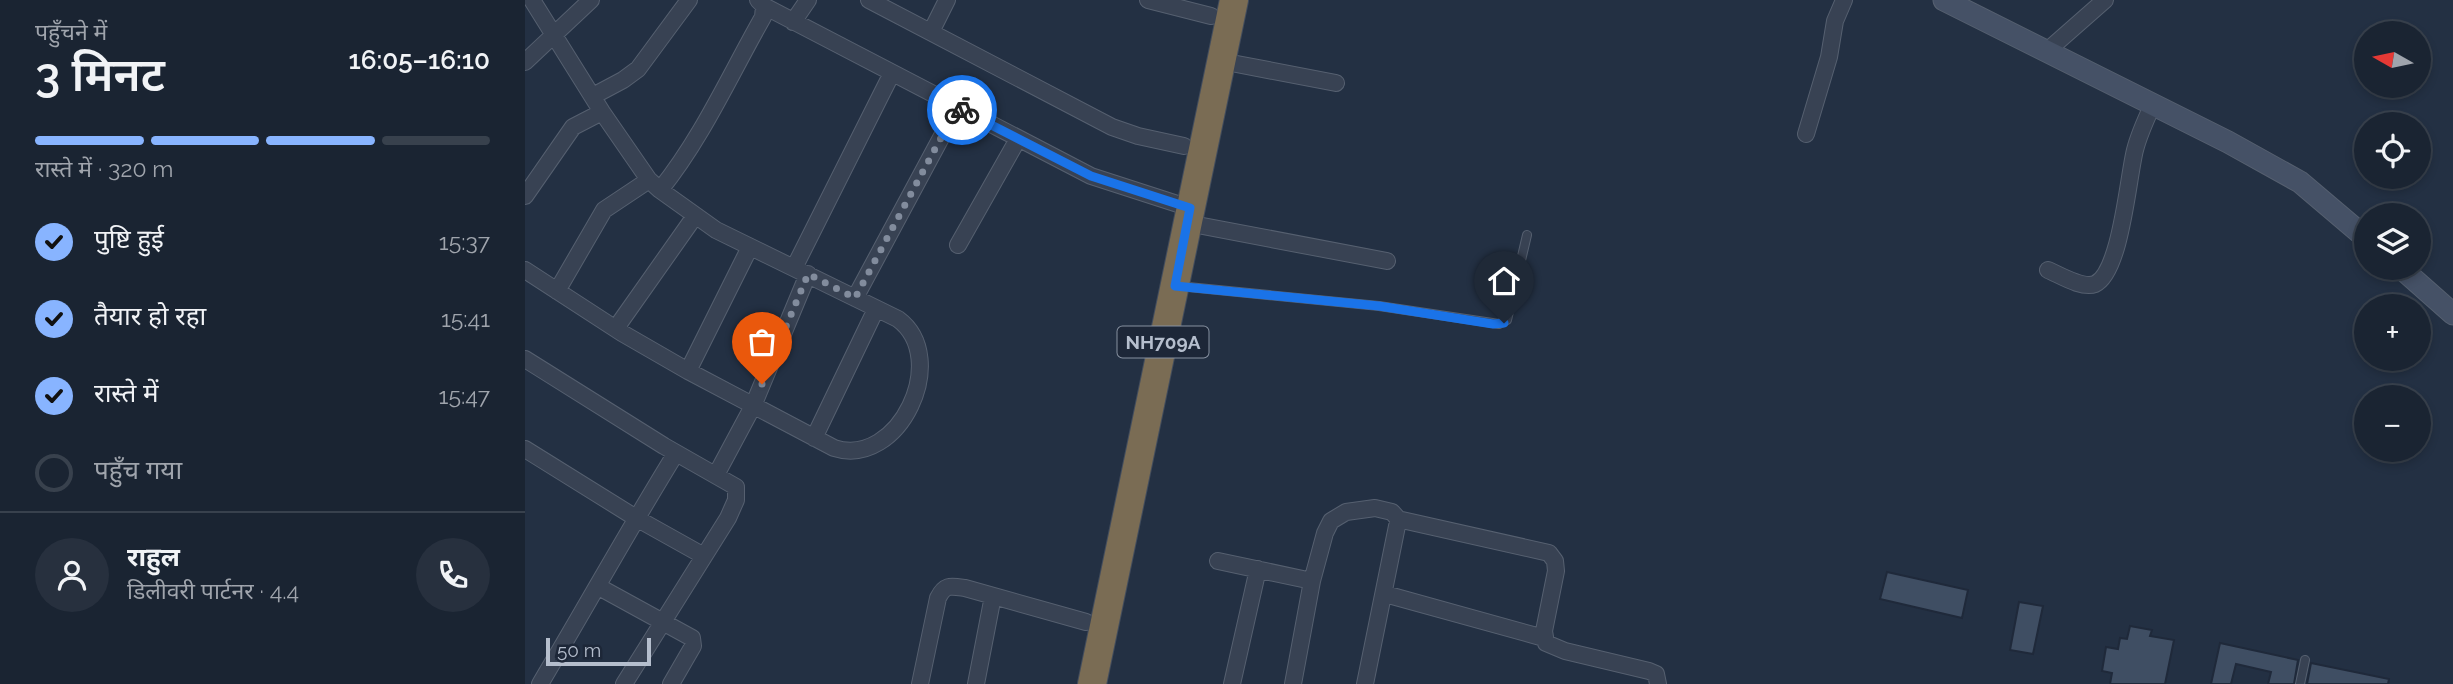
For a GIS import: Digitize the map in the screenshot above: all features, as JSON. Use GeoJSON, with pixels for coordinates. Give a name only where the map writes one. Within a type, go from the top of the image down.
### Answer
{"type":"FeatureCollection","features":[{"type":"Feature","properties":{"kind":"highway","name":"NH709A"},"geometry":{"type":"LineString","coordinates":[[1073,684],[1234,0]]}},
{"type":"Feature","properties":{"kind":"highway","name":"NH709A"},"geometry":{"type":"LineString","coordinates":[[1092,684],[1175,286],[1183,211],[1184,146],[1213,8]]}},
{"type":"Feature","properties":{"kind":"street"},"geometry":{"type":"LineString","coordinates":[[525,270],[688,371],[753,407],[843,451],[857,450],[883,440],[895,429],[915,396],[920,372],[915,337],[907,326],[716,230],[655,185],[602,112],[532,0]]}},
{"type":"Feature","properties":{"kind":"street"},"geometry":{"type":"LineString","coordinates":[[525,62],[591,0]]}},
{"type":"Feature","properties":{"kind":"street"},"geometry":{"type":"LineString","coordinates":[[593,96],[638,69],[689,0]]}},
{"type":"Feature","properties":{"kind":"street"},"geometry":{"type":"LineString","coordinates":[[793,22],[808,0]]}},
{"type":"Feature","properties":{"kind":"street"},"geometry":{"type":"LineString","coordinates":[[869,0],[1112,127],[1184,146]]}},
{"type":"Feature","properties":{"kind":"street"},"geometry":{"type":"LineString","coordinates":[[931,32],[947,0]]}},
{"type":"Feature","properties":{"kind":"street"},"geometry":{"type":"LineString","coordinates":[[1148,0],[1213,8]]}},
{"type":"Feature","properties":{"kind":"street"},"geometry":{"type":"LineString","coordinates":[[1806,134],[1829,57],[1835,21],[1844,0]]}},
{"type":"Feature","properties":{"kind":"street"},"geometry":{"type":"LineString","coordinates":[[2047,51],[2105,0]]}},
{"type":"Feature","properties":{"kind":"street"},"geometry":{"type":"LineString","coordinates":[[1950,1],[2228,142],[2299,182],[2354,229]]}},
{"type":"Feature","properties":{"kind":"street"},"geometry":{"type":"LineString","coordinates":[[761,3],[1091,176],[1183,211],[1387,261]]}},
{"type":"Feature","properties":{"kind":"street"},"geometry":{"type":"LineString","coordinates":[[557,291],[604,210],[655,185],[680,165],[763,17],[761,3]]}},
{"type":"Feature","properties":{"kind":"street"},"geometry":{"type":"LineString","coordinates":[[1221,61],[1336,83]]}},
{"type":"Feature","properties":{"kind":"street"},"geometry":{"type":"LineString","coordinates":[[716,475],[753,407],[801,271],[892,74]]}},
{"type":"Feature","properties":{"kind":"street"},"geometry":{"type":"LineString","coordinates":[[2048,270],[2088,285],[2098,282],[2108,270],[2120,234],[2136,146],[2153,104]]}},
{"type":"Feature","properties":{"kind":"street"},"geometry":{"type":"LineString","coordinates":[[855,298],[957,108]]}},
{"type":"Feature","properties":{"kind":"street"},"geometry":{"type":"LineString","coordinates":[[525,197],[573,128],[602,112]]}},
{"type":"Feature","properties":{"kind":"street"},"geometry":{"type":"LineString","coordinates":[[958,245],[1018,139]]}},
{"type":"Feature","properties":{"kind":"street"},"geometry":{"type":"LineString","coordinates":[[616,328],[695,216]]}},
{"type":"Feature","properties":{"kind":"street"},"geometry":{"type":"LineString","coordinates":[[688,371],[750,247]]}},
{"type":"Feature","properties":{"kind":"street"},"geometry":{"type":"LineString","coordinates":[[2414,280],[2453,314]]}},
{"type":"Feature","properties":{"kind":"street"},"geometry":{"type":"LineString","coordinates":[[814,438],[876,309]]}},
{"type":"Feature","properties":{"kind":"street"},"geometry":{"type":"LineString","coordinates":[[525,359],[676,453],[734,485],[737,495],[727,518],[624,684]]}},
{"type":"Feature","properties":{"kind":"street"},"geometry":{"type":"LineString","coordinates":[[525,449],[636,518],[704,556]]}},
{"type":"Feature","properties":{"kind":"street"},"geometry":{"type":"LineString","coordinates":[[540,684],[676,453]]}},
{"type":"Feature","properties":{"kind":"street"},"geometry":{"type":"LineString","coordinates":[[1293,684],[1312,581],[1331,521],[1359,509],[1375,508],[1392,512],[1400,521]]}},
{"type":"Feature","properties":{"kind":"street"},"geometry":{"type":"LineString","coordinates":[[1365,684],[1400,521]]}},
{"type":"Feature","properties":{"kind":"street"},"geometry":{"type":"LineString","coordinates":[[1400,521],[1549,553],[1555,561],[1556,571],[1544,638]]}},
{"type":"Feature","properties":{"kind":"street"},"geometry":{"type":"LineString","coordinates":[[1218,561],[1312,581]]}},
{"type":"Feature","properties":{"kind":"street"},"geometry":{"type":"LineString","coordinates":[[1232,684],[1258,569]]}},
{"type":"Feature","properties":{"kind":"street"},"geometry":{"type":"LineString","coordinates":[[920,684],[938,598],[943,589],[952,586],[1086,622]]}},
{"type":"Feature","properties":{"kind":"street"},"geometry":{"type":"LineString","coordinates":[[599,587],[688,635],[694,642],[671,684]]}},
{"type":"Feature","properties":{"kind":"street"},"geometry":{"type":"LineString","coordinates":[[1385,594],[1544,638],[1552,646],[1565,651],[1654,672],[1658,684]]}},
{"type":"Feature","properties":{"kind":"street"},"geometry":{"type":"LineString","coordinates":[[976,684],[993,596]]}},
{"type":"Feature","properties":{"kind":"lane"},"geometry":{"type":"LineString","coordinates":[[1175,286],[1379,306],[1499,324],[1507,320],[1527,235]]}},
{"type":"Feature","properties":{"kind":"lane"},"geometry":{"type":"LineString","coordinates":[[2300,684],[2305,660]]}},
{"type":"Feature","properties":{"kind":"building"},"geometry":{"type":"Polygon","coordinates":[[[1887,572],[1968,590],[1962,618],[1880,599],[1887,572]]]}},
{"type":"Feature","properties":{"kind":"building"},"geometry":{"type":"Polygon","coordinates":[[[2019,602],[2043,606],[2033,654],[2010,650],[2019,602]]]}},
{"type":"Feature","properties":{"kind":"building"},"geometry":{"type":"Polygon","coordinates":[[[2130,626],[2152,630],[2150,636],[2174,640],[2165,684],[2110,684],[2112,673],[2102,671],[2106,647],[2118,649],[2120,638],[2127,639],[2130,626]]]}},
{"type":"Feature","properties":{"kind":"building"},"geometry":{"type":"Polygon","coordinates":[[[2220,643],[2298,660],[2294,684],[2268,684],[2271,672],[2236,664],[2231,684],[2211,684],[2220,643]]]}},
{"type":"Feature","properties":{"kind":"building"},"geometry":{"type":"Polygon","coordinates":[[[2311,663],[2389,679],[2388,684],[2307,684],[2311,663]]]}},
{"type":"Feature","properties":{"kind":"way so far"},"geometry":{"type":"LineString","coordinates":[[762,384],[808,274],[855,298],[957,108],[962,110]]}},
{"type":"Feature","properties":{"kind":"route"},"geometry":{"type":"LineString","coordinates":[[962,110],[1091,176],[1190,208],[1175,286],[1379,306],[1493,324],[1504,323]]}}]}
